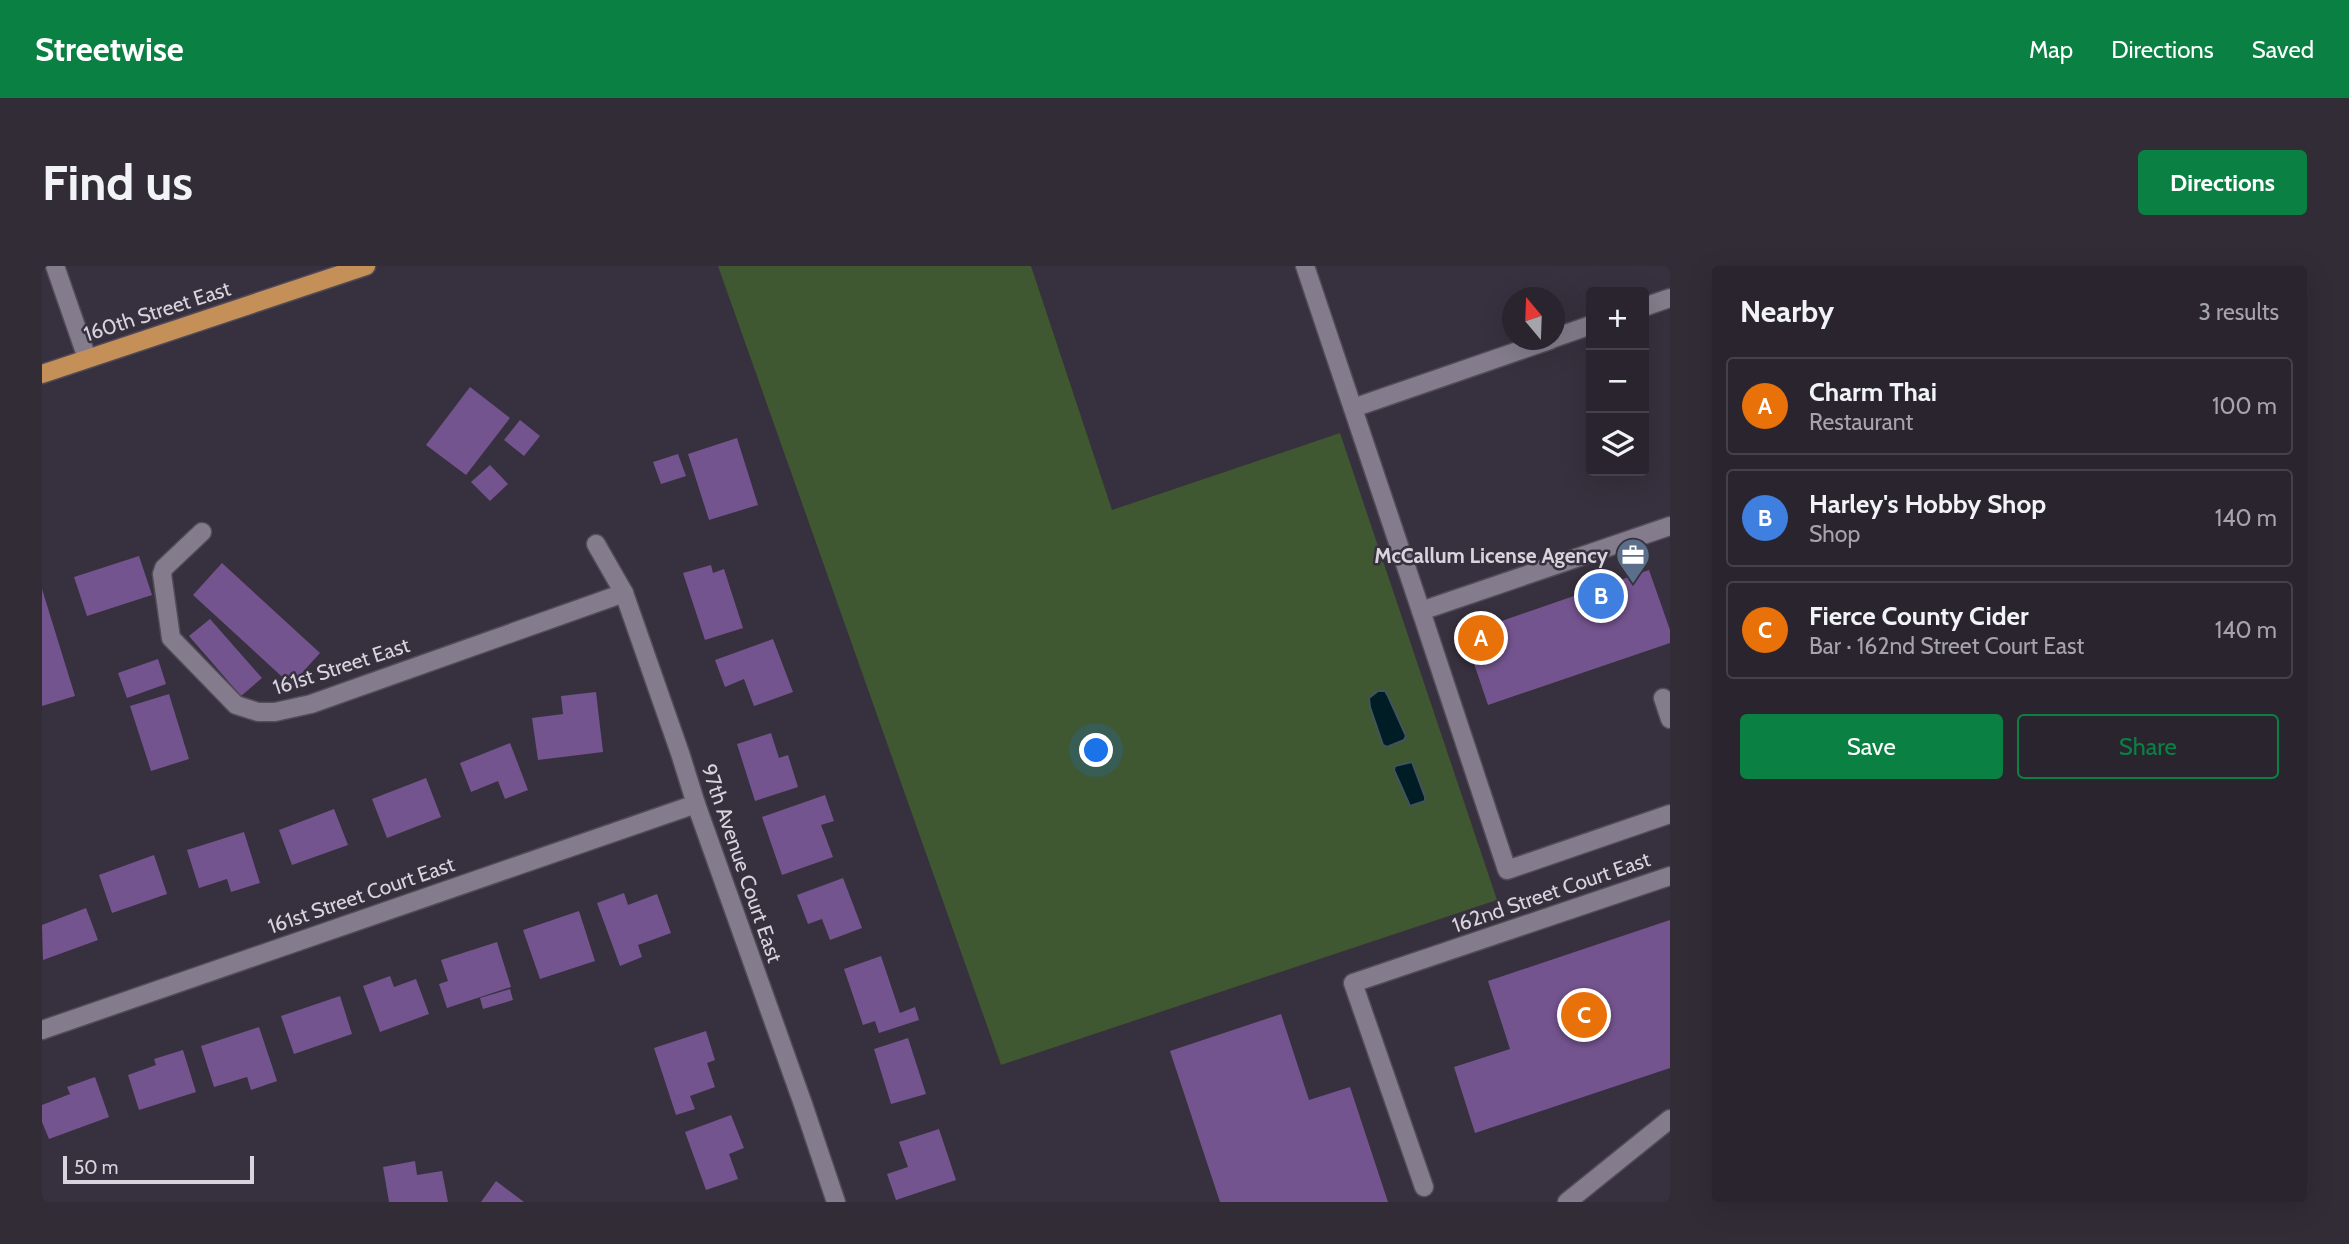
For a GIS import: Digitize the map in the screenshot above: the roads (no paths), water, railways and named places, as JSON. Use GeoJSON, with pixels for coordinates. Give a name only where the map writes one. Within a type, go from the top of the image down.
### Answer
{"type":"FeatureCollection","features":[{"type":"Feature","properties":{"kind":"main road","name":"160th Street East"},"geometry":{"type":"LineString","coordinates":[[42,374],[366,266]]}},
{"type":"Feature","properties":{"kind":"street"},"geometry":{"type":"LineString","coordinates":[[55,266],[87,358]]}},
{"type":"Feature","properties":{"kind":"street"},"geometry":{"type":"LineString","coordinates":[[1305,266],[1507,870],[1670,814]]}},
{"type":"Feature","properties":{"kind":"street"},"geometry":{"type":"LineString","coordinates":[[1649,305],[1670,298]]}},
{"type":"Feature","properties":{"kind":"street"},"geometry":{"type":"LineString","coordinates":[[1565,334],[1586,327]]}},
{"type":"Feature","properties":{"kind":"street"},"geometry":{"type":"LineString","coordinates":[[1353,408],[1520,350]]}},
{"type":"Feature","properties":{"kind":"street"},"geometry":{"type":"LineString","coordinates":[[1421,611],[1670,526]]}},
{"type":"Feature","properties":{"kind":"street","name":"161st Street East"},"geometry":{"type":"LineString","coordinates":[[202,532],[164,568],[162,574],[172,638],[236,705],[258,712],[275,712],[311,704],[624,593]]}},
{"type":"Feature","properties":{"kind":"street","name":"97th Avenue Court East"},"geometry":{"type":"LineString","coordinates":[[596,544],[624,593],[835,1202]]}},
{"type":"Feature","properties":{"kind":"street"},"geometry":{"type":"LineString","coordinates":[[1663,698],[1670,719]]}},
{"type":"Feature","properties":{"kind":"street","name":"161st Street Court East"},"geometry":{"type":"LineString","coordinates":[[42,1030],[696,804]]}},
{"type":"Feature","properties":{"kind":"street","name":"162nd Street Court East"},"geometry":{"type":"LineString","coordinates":[[1424,1187],[1353,984],[1670,876]]}},
{"type":"Feature","properties":{"kind":"street"},"geometry":{"type":"LineString","coordinates":[[1567,1202],[1670,1119]]}},
{"type":"Feature","properties":{"kind":"water"},"geometry":{"type":"Polygon","coordinates":[[[1378,691],[1385,691],[1406,736],[1404,740],[1387,747],[1383,745],[1370,707],[1369,698],[1378,691]]]}},
{"type":"Feature","properties":{"kind":"water"},"geometry":{"type":"Polygon","coordinates":[[[1412,762],[1425,801],[1410,806],[1394,770],[1395,766],[1412,762]]]}},
{"type":"Feature","properties":{"kind":"place","name":"McCallum License Agency"},"geometry":{"type":"Point","coordinates":[1633,585]}},
{"type":"Feature","properties":{"kind":"place","name":"Harley's Hobby Shop"},"geometry":{"type":"Point","coordinates":[1601,596]}},
{"type":"Feature","properties":{"kind":"place","name":"Charm Thai"},"geometry":{"type":"Point","coordinates":[1481,638]}},
{"type":"Feature","properties":{"kind":"place","name":"Fierce County Cider"},"geometry":{"type":"Point","coordinates":[1584,1015]}}]}
